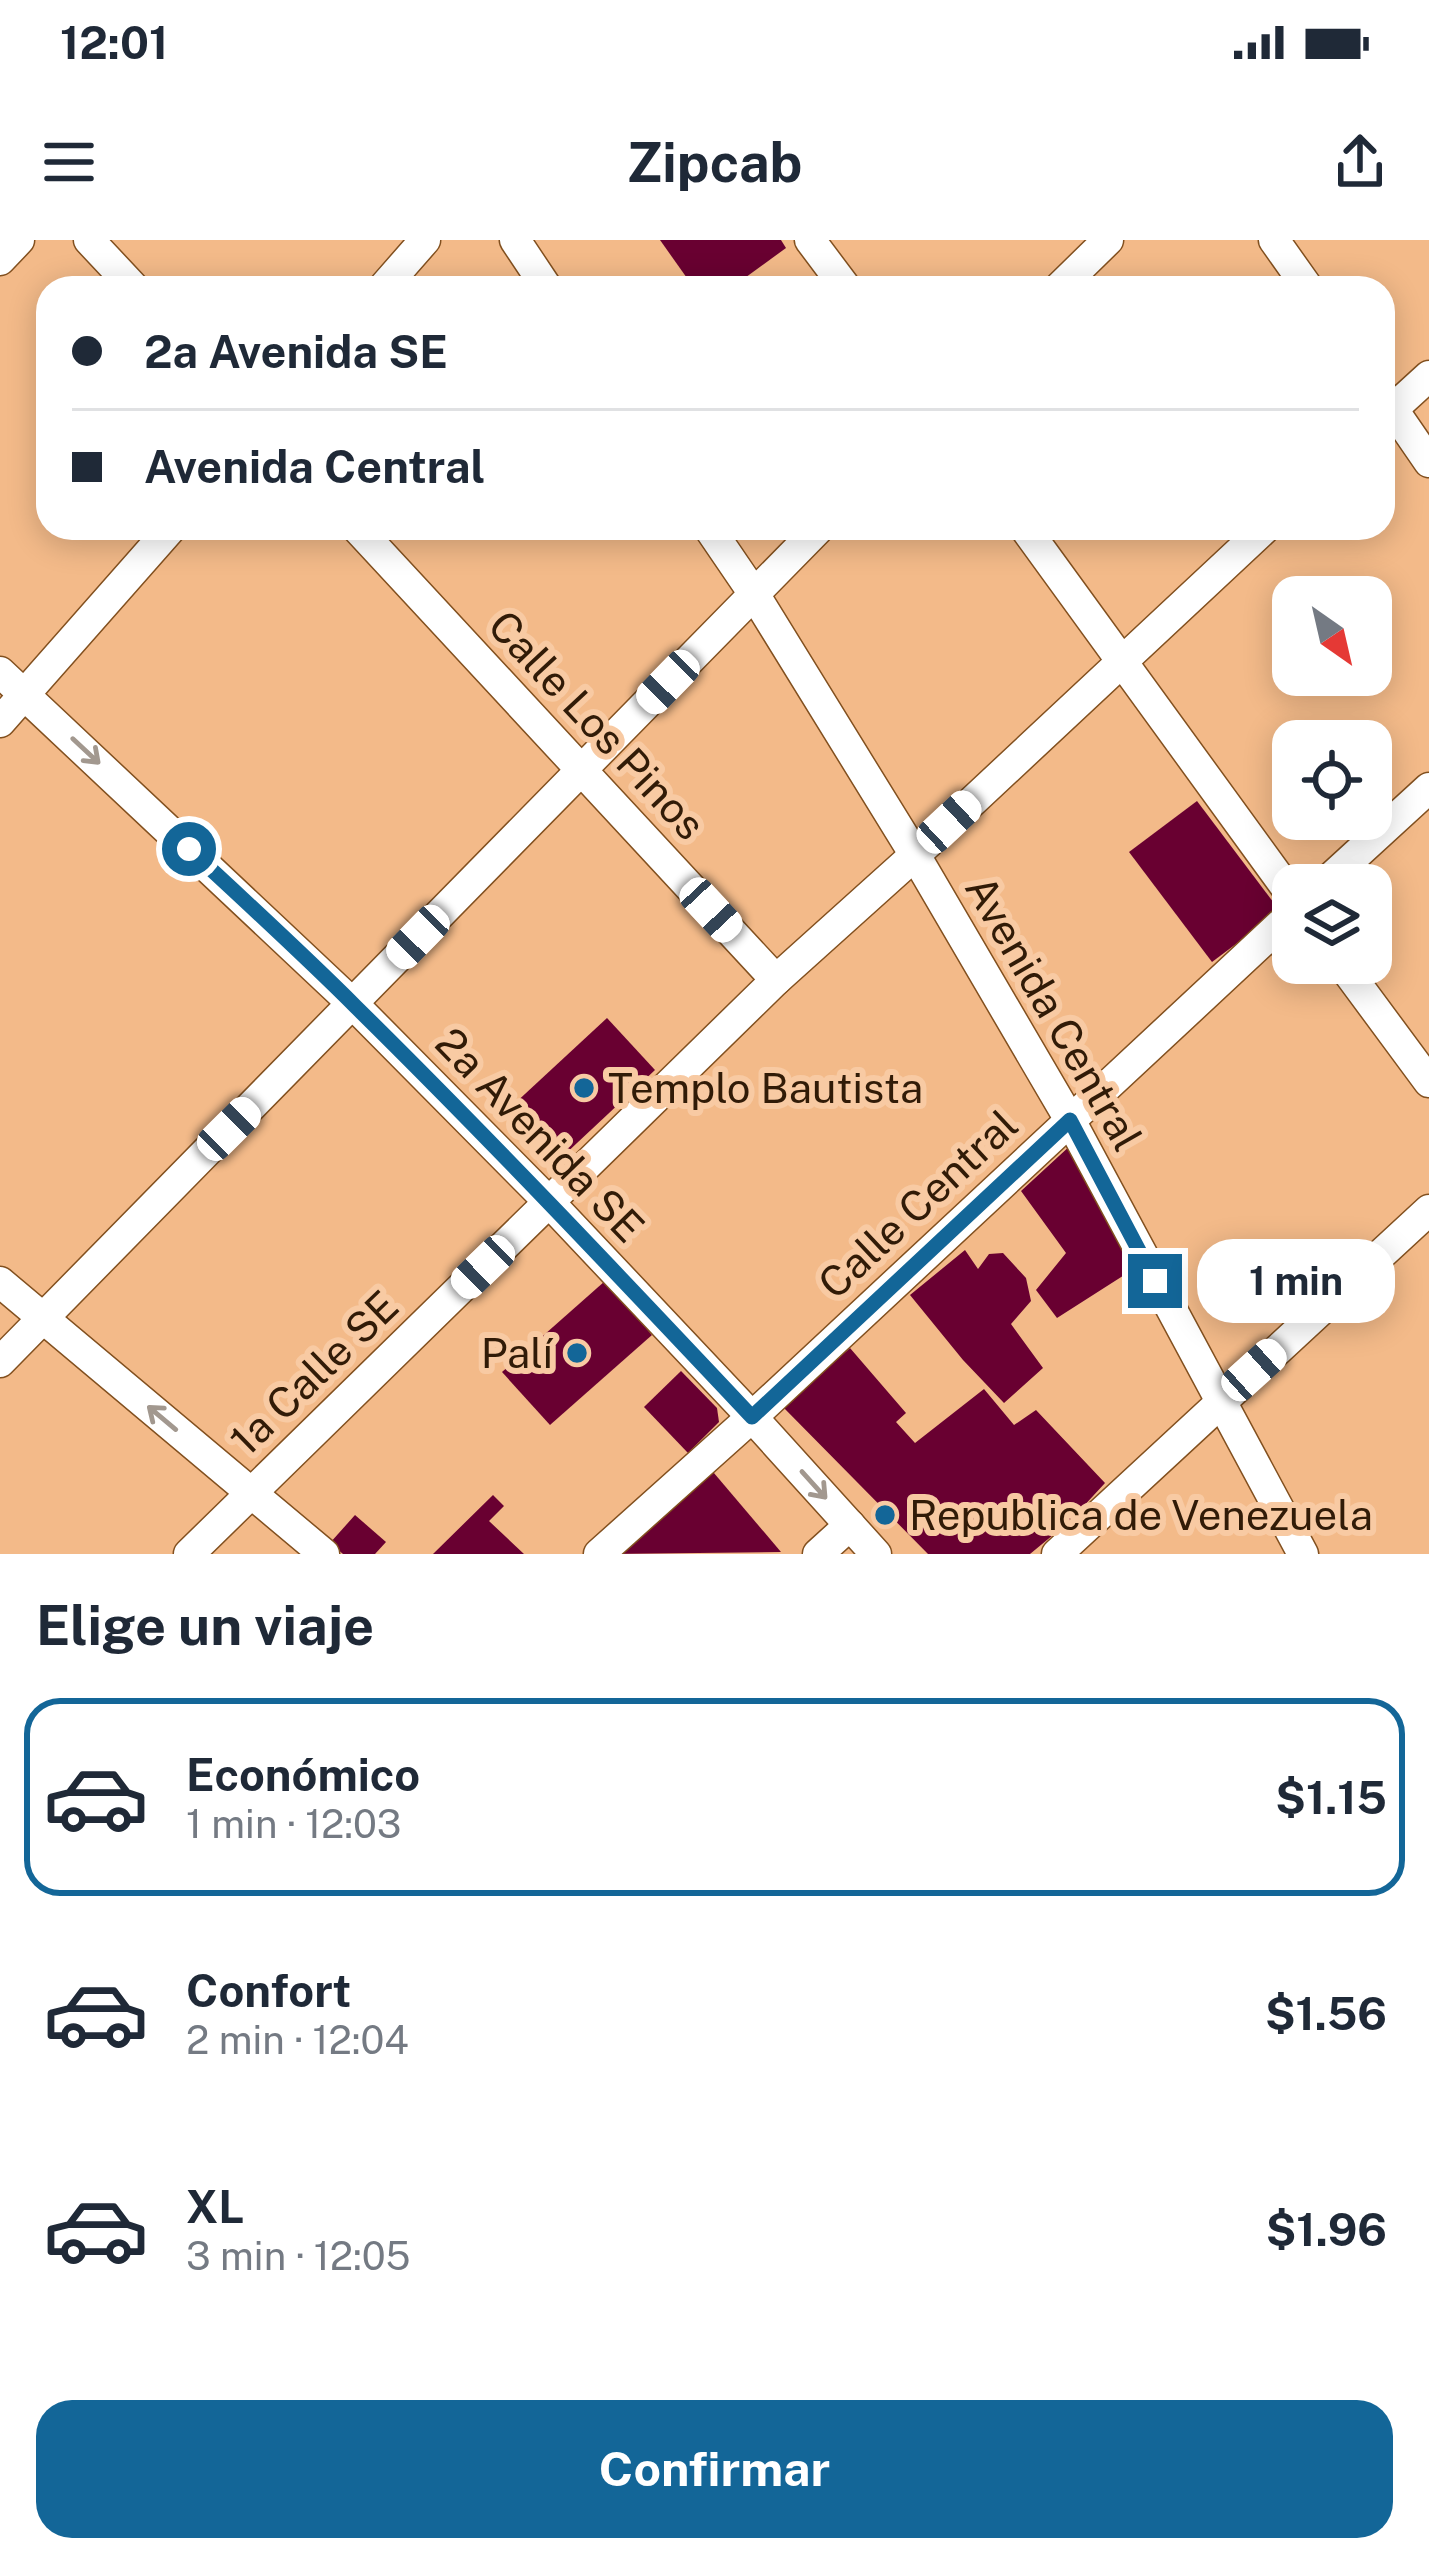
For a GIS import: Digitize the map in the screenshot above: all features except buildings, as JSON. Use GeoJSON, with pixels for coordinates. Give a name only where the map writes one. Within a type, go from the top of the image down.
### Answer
{"type":"FeatureCollection","features":[{"type":"Feature","properties":{"kind":"street"},"geometry":{"type":"LineString","coordinates":[[0,260],[20,240]]}},
{"type":"Feature","properties":{"kind":"street"},"geometry":{"type":"LineString","coordinates":[[89,240],[123,276]]}},
{"type":"Feature","properties":{"kind":"street"},"geometry":{"type":"LineString","coordinates":[[394,276],[425,240]]}},
{"type":"Feature","properties":{"kind":"street"},"geometry":{"type":"LineString","coordinates":[[514,240],[539,276]]}},
{"type":"Feature","properties":{"kind":"street"},"geometry":{"type":"LineString","coordinates":[[810,240],[837,276]]}},
{"type":"Feature","properties":{"kind":"street"},"geometry":{"type":"LineString","coordinates":[[1071,276],[1108,240]]}},
{"type":"Feature","properties":{"kind":"street"},"geometry":{"type":"LineString","coordinates":[[1274,240],[1300,276]]}},
{"type":"Feature","properties":{"kind":"street"},"geometry":{"type":"LineString","coordinates":[[1395,401],[1429,376]]}},
{"type":"Feature","properties":{"kind":"street"},"geometry":{"type":"LineString","coordinates":[[1395,419],[1429,462]]}},
{"type":"Feature","properties":{"kind":"street"},"geometry":{"type":"LineString","coordinates":[[0,722],[160,540]]}},
{"type":"Feature","properties":{"kind":"street","name":"Calle Los Pinos"},"geometry":{"type":"LineString","coordinates":[[368,540],[776,980]]}},
{"type":"Feature","properties":{"kind":"street","name":"Avenida Central"},"geometry":{"type":"LineString","coordinates":[[717,540],[915,855],[1070,1120],[1304,1554]]}},
{"type":"Feature","properties":{"kind":"street"},"geometry":{"type":"LineString","coordinates":[[0,1362],[807,540]]}},
{"type":"Feature","properties":{"kind":"street"},"geometry":{"type":"LineString","coordinates":[[1034,540],[1272,868]]}},
{"type":"Feature","properties":{"kind":"street","name":"1a Calle SE"},"geometry":{"type":"LineString","coordinates":[[189,1554],[776,980],[1252,540]]}},
{"type":"Feature","properties":{"kind":"street","name":"2a Avenida SE"},"geometry":{"type":"LineString","coordinates":[[0,672],[353,1004],[549,1202],[876,1554]]}},
{"type":"Feature","properties":{"kind":"street"},"geometry":{"type":"LineString","coordinates":[[1346,864],[1429,788]]}},
{"type":"Feature","properties":{"kind":"street","name":"Calle Central"},"geometry":{"type":"LineString","coordinates":[[599,1554],[1272,932]]}},
{"type":"Feature","properties":{"kind":"street"},"geometry":{"type":"LineString","coordinates":[[1357,984],[1429,1082]]}},
{"type":"Feature","properties":{"kind":"street"},"geometry":{"type":"LineString","coordinates":[[1057,1554],[1429,1210]]}},
{"type":"Feature","properties":{"kind":"street"},"geometry":{"type":"LineString","coordinates":[[0,1282],[324,1554]]}},
{"type":"Feature","properties":{"kind":"street"},"geometry":{"type":"LineString","coordinates":[[818,1554],[850,1525]]}},
{"type":"Feature","properties":{"kind":"place","name":"Templo Bautista"},"geometry":{"type":"Point","coordinates":[584,1088]}},
{"type":"Feature","properties":{"kind":"place","name":"Palí"},"geometry":{"type":"Point","coordinates":[577,1353]}},
{"type":"Feature","properties":{"kind":"place","name":"Republica de Venezuela"},"geometry":{"type":"Point","coordinates":[885,1515]}},
{"type":"Feature","properties":{"kind":"route"},"geometry":{"type":"LineString","coordinates":[[189,849],[353,1004],[752,1417],[1070,1120],[1155,1281]]}}]}
